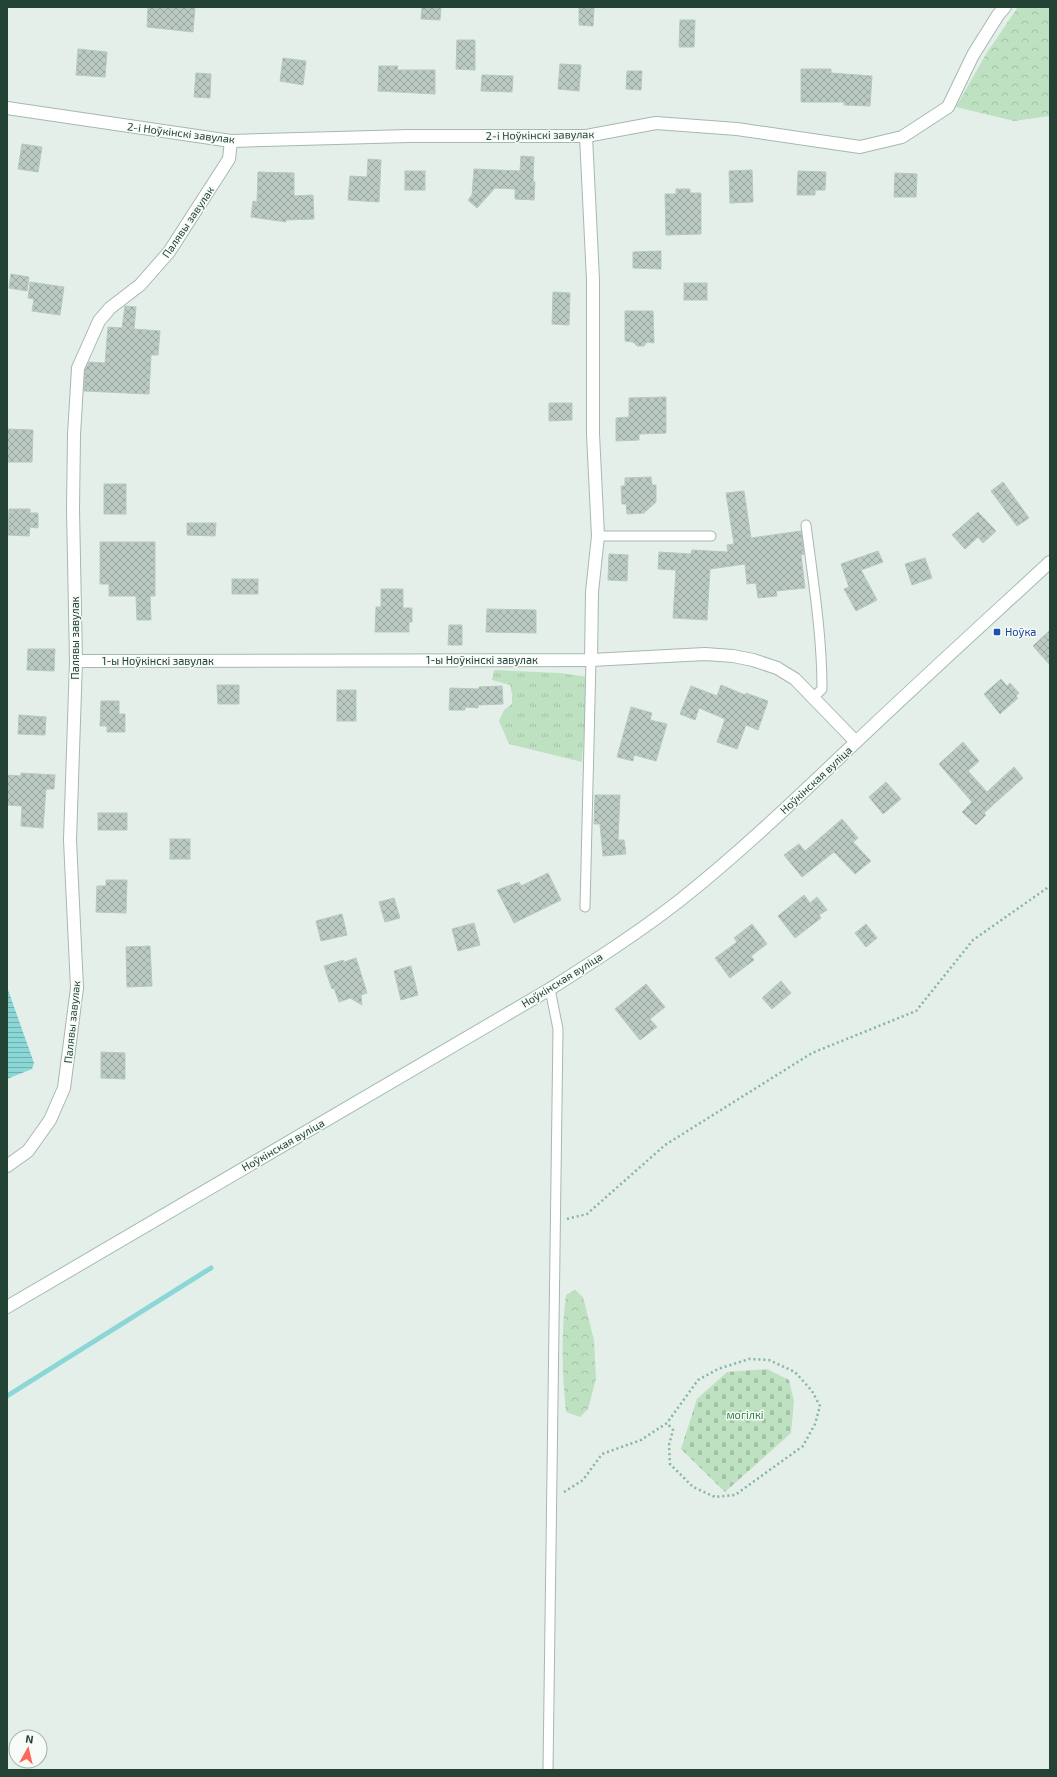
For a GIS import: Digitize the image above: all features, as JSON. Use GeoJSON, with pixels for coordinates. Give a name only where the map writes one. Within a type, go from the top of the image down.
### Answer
{"type":"FeatureCollection","features":[{"type":"Feature","properties":{"kind":"street","name":"2-і Ноўкінскі завулак"},"geometry":{"type":"LineString","coordinates":[[7,108],[231,140],[409,136],[586,136],[656,123],[737,129],[860,147],[902,136],[948,107],[973,55],[998,15],[1005,7]]}},
{"type":"Feature","properties":{"kind":"street"},"geometry":{"type":"LineString","coordinates":[[586,136],[593,280],[593,434],[598,536],[592,592],[591,660]]}},
{"type":"Feature","properties":{"kind":"street","name":"Палявы завулак"},"geometry":{"type":"LineString","coordinates":[[7,1166],[28,1151],[50,1120],[64,1088],[77,988],[70,840],[76,661],[73,509],[74,435],[78,368],[90,339],[102,317],[110,308],[140,285],[169,252],[225,165],[228,159],[231,140]]}},
{"type":"Feature","properties":{"kind":"street","name":"Ноўкінская вуліца"},"geometry":{"type":"LineString","coordinates":[[7,1307],[550,989],[678,902],[748,843],[1050,562]]}},
{"type":"Feature","properties":{"kind":"street","name":"1-ы Ноўкінскі завулак"},"geometry":{"type":"LineString","coordinates":[[76,661],[591,660],[705,654],[733,656],[753,660],[777,668],[795,679],[856,742]]}},
{"type":"Feature","properties":{"kind":"lane"},"geometry":{"type":"LineString","coordinates":[[806,525],[822,661],[822,689],[814,697]]}},
{"type":"Feature","properties":{"kind":"lane"},"geometry":{"type":"LineString","coordinates":[[598,536],[711,536]]}},
{"type":"Feature","properties":{"kind":"lane"},"geometry":{"type":"LineString","coordinates":[[585,907],[591,660]]}},
{"type":"Feature","properties":{"kind":"lane"},"geometry":{"type":"LineString","coordinates":[[548,1770],[553,1498],[558,1029],[550,989]]}},
{"type":"Feature","properties":{"kind":"path"},"geometry":{"type":"LineString","coordinates":[[555,1221],[587,1214],[665,1145],[812,1053],[916,1011],[973,940],[1050,886]]}},
{"type":"Feature","properties":{"kind":"path"},"geometry":{"type":"LineString","coordinates":[[553,1498],[583,1480],[602,1454],[641,1440],[667,1423],[698,1380],[718,1369],[749,1359],[769,1360],[795,1372],[812,1391],[820,1406],[815,1424],[803,1446],[735,1495],[715,1497],[693,1487],[670,1464],[669,1445],[673,1430],[667,1423]]}},
{"type":"Feature","properties":{"kind":"green space"},"geometry":{"type":"Polygon","coordinates":[[[1018,7],[1050,7],[1050,116],[1014,121],[956,107],[986,54],[1018,7]]]}},
{"type":"Feature","properties":{"kind":"green space"},"geometry":{"type":"Polygon","coordinates":[[[494,670],[560,673],[588,677],[582,762],[509,744],[499,721],[504,710],[512,704],[512,694],[510,685],[492,680],[494,670]]]}},
{"type":"Feature","properties":{"kind":"green space"},"geometry":{"type":"Polygon","coordinates":[[[575,1290],[583,1297],[594,1340],[596,1379],[588,1409],[580,1417],[566,1412],[563,1368],[563,1324],[566,1295],[575,1290]]]}},
{"type":"Feature","properties":{"kind":"green space","name":"могілкі"},"geometry":{"type":"Polygon","coordinates":[[[767,1369],[789,1380],[794,1401],[791,1433],[725,1492],[681,1449],[697,1399],[727,1372],[767,1369]]]}},
{"type":"Feature","properties":{"kind":"water"},"geometry":{"type":"Polygon","coordinates":[[[7,987],[34,1063],[32,1069],[7,1079],[7,987]]]}},
{"type":"Feature","properties":{"kind":"building"},"geometry":{"type":"Polygon","coordinates":[[[148,7],[195,7],[193,32],[147,27],[148,7]]]}},
{"type":"Feature","properties":{"kind":"building"},"geometry":{"type":"Polygon","coordinates":[[[422,7],[441,7],[440,20],[421,19],[422,7]]]}},
{"type":"Feature","properties":{"kind":"building"},"geometry":{"type":"Polygon","coordinates":[[[579,8],[594,8],[593,26],[579,25],[579,8]]]}},
{"type":"Feature","properties":{"kind":"building"},"geometry":{"type":"Polygon","coordinates":[[[680,20],[695,20],[694,47],[679,47],[680,20]]]}},
{"type":"Feature","properties":{"kind":"building"},"geometry":{"type":"Polygon","coordinates":[[[457,40],[475,40],[475,70],[456,69],[457,40]]]}},
{"type":"Feature","properties":{"kind":"building"},"geometry":{"type":"Polygon","coordinates":[[[78,49],[107,52],[105,77],[76,75],[78,49]]]}},
{"type":"Feature","properties":{"kind":"building"},"geometry":{"type":"Polygon","coordinates":[[[283,58],[306,61],[303,85],[280,81],[283,58]]]}},
{"type":"Feature","properties":{"kind":"building"},"geometry":{"type":"Polygon","coordinates":[[[560,64],[581,65],[579,91],[558,89],[560,64]]]}},
{"type":"Feature","properties":{"kind":"building"},"geometry":{"type":"Polygon","coordinates":[[[379,66],[398,66],[397,70],[435,70],[435,94],[378,91],[379,66]]]}},
{"type":"Feature","properties":{"kind":"building"},"geometry":{"type":"Polygon","coordinates":[[[801,69],[831,69],[831,73],[872,76],[870,106],[844,105],[844,102],[801,102],[801,69]]]}},
{"type":"Feature","properties":{"kind":"building"},"geometry":{"type":"Polygon","coordinates":[[[627,71],[642,71],[641,90],[626,89],[627,71]]]}},
{"type":"Feature","properties":{"kind":"building"},"geometry":{"type":"Polygon","coordinates":[[[196,73],[211,74],[210,98],[194,97],[196,73]]]}},
{"type":"Feature","properties":{"kind":"building"},"geometry":{"type":"Polygon","coordinates":[[[482,75],[513,76],[512,92],[481,91],[482,75]]]}},
{"type":"Feature","properties":{"kind":"building"},"geometry":{"type":"Polygon","coordinates":[[[22,144],[42,147],[38,172],[18,169],[22,144]]]}},
{"type":"Feature","properties":{"kind":"building"},"geometry":{"type":"Polygon","coordinates":[[[521,156],[534,157],[534,200],[515,199],[515,189],[495,188],[477,208],[468,200],[472,195],[474,169],[520,171],[521,156]]]}},
{"type":"Feature","properties":{"kind":"building"},"geometry":{"type":"Polygon","coordinates":[[[368,159],[381,160],[379,202],[348,200],[350,176],[367,177],[368,159]]]}},
{"type":"Feature","properties":{"kind":"building"},"geometry":{"type":"Polygon","coordinates":[[[752,170],[753,202],[730,203],[729,171],[752,170]]]}},
{"type":"Feature","properties":{"kind":"building"},"geometry":{"type":"Polygon","coordinates":[[[405,171],[425,171],[425,190],[405,190],[405,171]]]}},
{"type":"Feature","properties":{"kind":"building"},"geometry":{"type":"Polygon","coordinates":[[[798,171],[826,172],[825,190],[815,190],[815,195],[797,195],[798,171]]]}},
{"type":"Feature","properties":{"kind":"building"},"geometry":{"type":"Polygon","coordinates":[[[258,172],[294,173],[294,196],[313,195],[314,219],[286,220],[286,222],[251,217],[253,201],[257,202],[258,172]]]}},
{"type":"Feature","properties":{"kind":"building"},"geometry":{"type":"Polygon","coordinates":[[[895,173],[917,174],[916,197],[894,197],[895,173]]]}},
{"type":"Feature","properties":{"kind":"building"},"geometry":{"type":"Polygon","coordinates":[[[676,189],[690,189],[690,193],[701,193],[701,234],[666,235],[665,194],[676,194],[676,189]]]}},
{"type":"Feature","properties":{"kind":"building"},"geometry":{"type":"Polygon","coordinates":[[[661,251],[661,269],[633,268],[633,252],[661,251]]]}},
{"type":"Feature","properties":{"kind":"building"},"geometry":{"type":"Polygon","coordinates":[[[11,274],[29,277],[27,291],[9,288],[11,274]]]}},
{"type":"Feature","properties":{"kind":"building"},"geometry":{"type":"Polygon","coordinates":[[[30,282],[64,287],[60,315],[32,311],[34,299],[28,298],[30,282]]]}},
{"type":"Feature","properties":{"kind":"building"},"geometry":{"type":"Polygon","coordinates":[[[684,283],[707,283],[707,300],[684,300],[684,283]]]}},
{"type":"Feature","properties":{"kind":"building"},"geometry":{"type":"Polygon","coordinates":[[[553,292],[570,293],[569,325],[552,324],[553,292]]]}},
{"type":"Feature","properties":{"kind":"building"},"geometry":{"type":"Polygon","coordinates":[[[125,306],[136,307],[134,329],[160,331],[158,355],[151,355],[149,394],[84,391],[85,370],[89,362],[105,363],[108,327],[122,328],[125,306]]]}},
{"type":"Feature","properties":{"kind":"building"},"geometry":{"type":"Polygon","coordinates":[[[625,311],[653,311],[654,343],[647,342],[644,346],[637,346],[633,342],[625,341],[625,311]]]}},
{"type":"Feature","properties":{"kind":"building"},"geometry":{"type":"Polygon","coordinates":[[[666,397],[666,433],[639,434],[639,440],[616,441],[616,418],[629,417],[629,398],[666,397]]]}},
{"type":"Feature","properties":{"kind":"building"},"geometry":{"type":"Polygon","coordinates":[[[549,403],[572,403],[572,420],[549,421],[549,403]]]}},
{"type":"Feature","properties":{"kind":"building"},"geometry":{"type":"Polygon","coordinates":[[[7,429],[33,430],[32,462],[7,462],[7,429]]]}},
{"type":"Feature","properties":{"kind":"building"},"geometry":{"type":"Polygon","coordinates":[[[651,477],[652,485],[656,485],[656,502],[644,513],[627,514],[626,504],[622,504],[621,486],[625,486],[625,478],[651,477]]]}},
{"type":"Feature","properties":{"kind":"building"},"geometry":{"type":"Polygon","coordinates":[[[1003,482],[1029,518],[1017,526],[991,491],[1003,482]]]}},
{"type":"Feature","properties":{"kind":"building"},"geometry":{"type":"Polygon","coordinates":[[[104,484],[126,484],[126,514],[104,514],[104,484]]]}},
{"type":"Feature","properties":{"kind":"building"},"geometry":{"type":"Polygon","coordinates":[[[744,491],[751,538],[801,531],[804,554],[801,555],[805,588],[776,591],[777,596],[758,598],[756,583],[747,584],[745,564],[710,569],[707,620],[673,618],[676,570],[658,569],[659,552],[691,554],[692,550],[728,552],[727,545],[734,544],[726,493],[744,491]]]}},
{"type":"Feature","properties":{"kind":"building"},"geometry":{"type":"Polygon","coordinates":[[[9,509],[30,509],[30,513],[38,513],[38,528],[30,527],[29,536],[8,535],[9,509]]]}},
{"type":"Feature","properties":{"kind":"building"},"geometry":{"type":"Polygon","coordinates":[[[978,512],[996,531],[983,543],[978,537],[965,549],[952,535],[978,512]]]}},
{"type":"Feature","properties":{"kind":"building"},"geometry":{"type":"Polygon","coordinates":[[[187,523],[216,523],[215,536],[187,535],[187,523]]]}},
{"type":"Feature","properties":{"kind":"building"},"geometry":{"type":"Polygon","coordinates":[[[100,542],[155,542],[155,596],[150,596],[151,620],[137,620],[136,596],[109,596],[109,584],[100,584],[100,542]]]}},
{"type":"Feature","properties":{"kind":"building"},"geometry":{"type":"Polygon","coordinates":[[[878,551],[883,562],[861,570],[877,600],[856,611],[844,589],[849,587],[841,564],[878,551]]]}},
{"type":"Feature","properties":{"kind":"building"},"geometry":{"type":"Polygon","coordinates":[[[609,554],[628,555],[627,581],[608,580],[609,554]]]}},
{"type":"Feature","properties":{"kind":"building"},"geometry":{"type":"Polygon","coordinates":[[[925,558],[932,578],[912,585],[905,564],[925,558]]]}},
{"type":"Feature","properties":{"kind":"building"},"geometry":{"type":"Polygon","coordinates":[[[232,579],[258,579],[258,594],[232,594],[232,579]]]}},
{"type":"Feature","properties":{"kind":"building"},"geometry":{"type":"Polygon","coordinates":[[[381,589],[403,589],[403,608],[412,608],[412,622],[409,622],[409,632],[375,632],[376,607],[381,607],[381,589]]]}},
{"type":"Feature","properties":{"kind":"building"},"geometry":{"type":"Polygon","coordinates":[[[487,609],[536,610],[536,633],[486,632],[487,609]]]}},
{"type":"Feature","properties":{"kind":"building"},"geometry":{"type":"Polygon","coordinates":[[[449,625],[462,625],[462,645],[448,645],[449,625]]]}},
{"type":"Feature","properties":{"kind":"building"},"geometry":{"type":"Polygon","coordinates":[[[1050,630],[1050,665],[1033,646],[1050,630]]]}},
{"type":"Feature","properties":{"kind":"building"},"geometry":{"type":"Polygon","coordinates":[[[28,649],[55,649],[54,671],[27,670],[28,649]]]}},
{"type":"Feature","properties":{"kind":"building"},"geometry":{"type":"Polygon","coordinates":[[[1001,679],[1007,686],[1010,683],[1019,693],[1016,696],[1018,698],[1000,714],[984,694],[1001,679]]]}},
{"type":"Feature","properties":{"kind":"building"},"geometry":{"type":"Polygon","coordinates":[[[217,685],[239,685],[239,704],[218,704],[217,685]]]}},
{"type":"Feature","properties":{"kind":"building"},"geometry":{"type":"Polygon","coordinates":[[[721,685],[745,695],[746,693],[768,701],[758,730],[746,725],[737,749],[717,742],[725,719],[699,708],[695,720],[680,714],[691,686],[717,696],[721,685]]]}},
{"type":"Feature","properties":{"kind":"building"},"geometry":{"type":"Polygon","coordinates":[[[502,686],[503,704],[478,705],[478,708],[465,707],[465,710],[449,710],[450,688],[479,689],[479,687],[502,686]]]}},
{"type":"Feature","properties":{"kind":"building"},"geometry":{"type":"Polygon","coordinates":[[[337,690],[356,690],[356,721],[337,721],[337,690]]]}},
{"type":"Feature","properties":{"kind":"building"},"geometry":{"type":"Polygon","coordinates":[[[101,701],[119,701],[119,714],[125,714],[125,732],[107,732],[107,726],[100,726],[101,701]]]}},
{"type":"Feature","properties":{"kind":"building"},"geometry":{"type":"Polygon","coordinates":[[[631,707],[652,713],[650,720],[667,724],[656,761],[634,755],[633,761],[617,757],[631,707]]]}},
{"type":"Feature","properties":{"kind":"building"},"geometry":{"type":"Polygon","coordinates":[[[19,715],[46,717],[45,735],[18,734],[19,715]]]}},
{"type":"Feature","properties":{"kind":"building"},"geometry":{"type":"Polygon","coordinates":[[[963,742],[979,761],[968,771],[987,792],[1014,767],[1023,778],[984,813],[986,815],[976,825],[962,812],[972,802],[939,764],[963,742]]]}},
{"type":"Feature","properties":{"kind":"building"},"geometry":{"type":"Polygon","coordinates":[[[21,773],[55,775],[54,789],[46,789],[43,828],[21,826],[22,806],[7,805],[7,775],[21,776],[21,773]]]}},
{"type":"Feature","properties":{"kind":"building"},"geometry":{"type":"Polygon","coordinates":[[[886,782],[901,799],[883,814],[869,797],[886,782]]]}},
{"type":"Feature","properties":{"kind":"building"},"geometry":{"type":"Polygon","coordinates":[[[595,795],[620,795],[618,840],[624,840],[626,854],[603,856],[600,824],[594,824],[595,795]]]}},
{"type":"Feature","properties":{"kind":"building"},"geometry":{"type":"Polygon","coordinates":[[[98,813],[127,813],[127,830],[98,830],[98,813]]]}},
{"type":"Feature","properties":{"kind":"building"},"geometry":{"type":"Polygon","coordinates":[[[842,819],[858,838],[853,842],[871,861],[855,874],[834,852],[802,877],[784,855],[799,844],[805,851],[842,819]]]}},
{"type":"Feature","properties":{"kind":"building"},"geometry":{"type":"Polygon","coordinates":[[[170,839],[190,839],[190,859],[170,859],[170,839]]]}},
{"type":"Feature","properties":{"kind":"building"},"geometry":{"type":"Polygon","coordinates":[[[548,873],[561,900],[514,923],[497,890],[519,882],[521,886],[548,873]]]}},
{"type":"Feature","properties":{"kind":"building"},"geometry":{"type":"Polygon","coordinates":[[[106,880],[127,880],[126,913],[96,912],[97,886],[106,886],[106,880]]]}},
{"type":"Feature","properties":{"kind":"building"},"geometry":{"type":"Polygon","coordinates":[[[804,895],[810,903],[817,897],[827,910],[819,915],[821,918],[795,938],[778,916],[804,895]]]}},
{"type":"Feature","properties":{"kind":"building"},"geometry":{"type":"Polygon","coordinates":[[[394,898],[400,918],[385,922],[379,902],[394,898]]]}},
{"type":"Feature","properties":{"kind":"building"},"geometry":{"type":"Polygon","coordinates":[[[342,914],[347,935],[321,941],[316,921],[342,914]]]}},
{"type":"Feature","properties":{"kind":"building"},"geometry":{"type":"Polygon","coordinates":[[[474,923],[480,945],[458,951],[452,929],[474,923]]]}},
{"type":"Feature","properties":{"kind":"building"},"geometry":{"type":"Polygon","coordinates":[[[752,924],[767,944],[751,956],[754,960],[730,978],[715,958],[737,942],[734,938],[752,924]]]}},
{"type":"Feature","properties":{"kind":"building"},"geometry":{"type":"Polygon","coordinates":[[[866,924],[877,938],[866,947],[855,933],[866,924]]]}},
{"type":"Feature","properties":{"kind":"building"},"geometry":{"type":"Polygon","coordinates":[[[150,946],[152,986],[127,987],[126,947],[150,946]]]}},
{"type":"Feature","properties":{"kind":"building"},"geometry":{"type":"Polygon","coordinates":[[[356,958],[367,993],[361,995],[362,1005],[350,998],[339,1002],[334,988],[332,989],[324,966],[343,960],[344,962],[356,958]]]}},
{"type":"Feature","properties":{"kind":"building"},"geometry":{"type":"Polygon","coordinates":[[[411,966],[418,995],[401,1000],[394,971],[411,966]]]}},
{"type":"Feature","properties":{"kind":"building"},"geometry":{"type":"Polygon","coordinates":[[[781,981],[791,993],[772,1009],[762,998],[781,981]]]}},
{"type":"Feature","properties":{"kind":"building"},"geometry":{"type":"Polygon","coordinates":[[[646,984],[665,1007],[650,1019],[657,1027],[640,1040],[615,1009],[646,984]]]}},
{"type":"Feature","properties":{"kind":"building"},"geometry":{"type":"Polygon","coordinates":[[[101,1052],[125,1053],[125,1079],[101,1078],[101,1052]]]}},
{"type":"Feature","properties":{"kind":"waterway"},"geometry":{"type":"LineString","coordinates":[[7,1396],[211,1268]]}},
{"type":"Feature","properties":{"kind":"place","name":"Ноўка"},"geometry":{"type":"Point","coordinates":[997,632]}}]}
